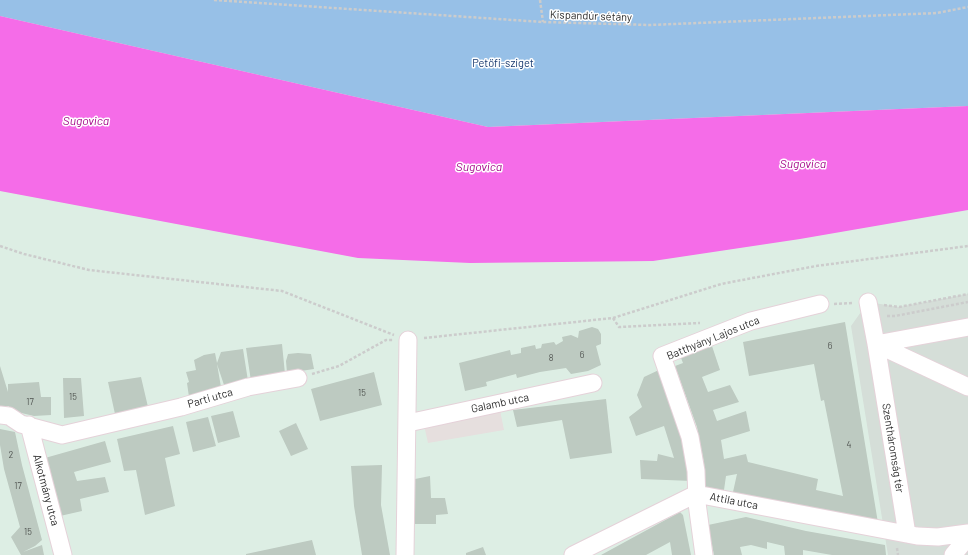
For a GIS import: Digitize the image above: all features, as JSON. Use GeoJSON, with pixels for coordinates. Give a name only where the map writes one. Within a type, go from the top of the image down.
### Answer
{"type":"FeatureCollection","features":[{"type":"Feature","properties":{"kind":"street","name":"Szentháromság tér"},"geometry":{"type":"LineString","coordinates":[[868,302],[907,534]]}},
{"type":"Feature","properties":{"kind":"street","name":"Batthyány Lajos utca"},"geometry":{"type":"LineString","coordinates":[[704,555],[696,494],[696,471],[690,437],[662,356],[751,320],[820,304]]}},
{"type":"Feature","properties":{"kind":"street"},"geometry":{"type":"LineString","coordinates":[[876,344],[968,327]]}},
{"type":"Feature","properties":{"kind":"street"},"geometry":{"type":"LineString","coordinates":[[406,555],[408,340]]}},
{"type":"Feature","properties":{"kind":"street"},"geometry":{"type":"LineString","coordinates":[[876,344],[968,387]]}},
{"type":"Feature","properties":{"kind":"street","name":"Parti utca"},"geometry":{"type":"LineString","coordinates":[[0,415],[9,416],[21,424],[62,435],[181,407],[248,387],[298,378]]}},
{"type":"Feature","properties":{"kind":"street","name":"Galamb utca"},"geometry":{"type":"LineString","coordinates":[[408,423],[593,383]]}},
{"type":"Feature","properties":{"kind":"street","name":"Alkotmány utca"},"geometry":{"type":"LineString","coordinates":[[29,425],[63,555]]}},
{"type":"Feature","properties":{"kind":"street","name":"Attila utca"},"geometry":{"type":"LineString","coordinates":[[573,555],[696,494],[907,534]]}},
{"type":"Feature","properties":{"kind":"street"},"geometry":{"type":"LineString","coordinates":[[907,534],[938,537],[968,533]]}},
{"type":"Feature","properties":{"kind":"street"},"geometry":{"type":"LineString","coordinates":[[953,555],[968,537]]}},
{"type":"Feature","properties":{"kind":"path","name":"Kispandúr sétány"},"geometry":{"type":"LineString","coordinates":[[214,0],[542,22],[650,25],[938,13],[968,7]]}},
{"type":"Feature","properties":{"kind":"path"},"geometry":{"type":"LineString","coordinates":[[540,0],[542,22]]}},
{"type":"Feature","properties":{"kind":"path"},"geometry":{"type":"LineString","coordinates":[[0,246],[24,254],[89,270],[282,291],[408,340],[613,318],[721,284],[816,266],[968,246]]}},
{"type":"Feature","properties":{"kind":"path"},"geometry":{"type":"LineString","coordinates":[[820,304],[868,302],[899,307],[968,294]]}},
{"type":"Feature","properties":{"kind":"path"},"geometry":{"type":"LineString","coordinates":[[868,302],[882,316],[895,316],[968,302]]}},
{"type":"Feature","properties":{"kind":"path"},"geometry":{"type":"LineString","coordinates":[[613,318],[619,327],[704,323]]}},
{"type":"Feature","properties":{"kind":"path"},"geometry":{"type":"LineString","coordinates":[[298,378],[339,366],[386,340]]}},
{"type":"Feature","properties":{"kind":"shaded area"},"geometry":{"type":"Polygon","coordinates":[[[968,294],[968,555],[888,555],[851,326],[868,302],[899,307],[968,294]]]}},
{"type":"Feature","properties":{"kind":"shaded area"},"geometry":{"type":"Polygon","coordinates":[[[500,410],[504,430],[428,443],[424,425],[500,410]]]}},
{"type":"Feature","properties":{"kind":"green space","name":"Petőfi-sziget"},"geometry":{"type":"Polygon","coordinates":[[[0,0],[968,0],[968,106],[488,127],[0,16],[0,0]]]}},
{"type":"Feature","properties":{"kind":"water","name":"Sugovica"},"geometry":{"type":"Polygon","coordinates":[[[0,16],[488,127],[968,106],[968,210],[800,239],[653,261],[470,263],[358,258],[0,191],[0,16]]]}},
{"type":"Feature","properties":{"kind":"building"},"geometry":{"type":"Polygon","coordinates":[[[845,322],[878,523],[811,510],[733,492],[737,474],[726,476],[724,490],[705,489],[704,463],[697,427],[675,366],[683,363],[681,358],[712,346],[720,370],[702,377],[708,392],[730,385],[739,402],[713,410],[717,421],[746,411],[750,431],[721,440],[724,459],[746,454],[748,462],[818,479],[816,490],[843,496],[824,400],[821,401],[814,364],[749,376],[743,342],[845,322]]]}},
{"type":"Feature","properties":{"kind":"building"},"geometry":{"type":"Polygon","coordinates":[[[592,327],[598,329],[601,334],[601,344],[596,346],[601,365],[588,371],[571,374],[566,368],[540,372],[517,378],[516,374],[486,382],[487,386],[465,391],[459,363],[510,350],[511,355],[521,353],[521,348],[535,345],[536,349],[541,348],[542,344],[554,342],[556,345],[563,341],[562,337],[571,335],[578,338],[579,331],[592,327]]]}},
{"type":"Feature","properties":{"kind":"building"},"geometry":{"type":"Polygon","coordinates":[[[282,344],[285,374],[251,381],[246,348],[282,344]]]}},
{"type":"Feature","properties":{"kind":"building"},"geometry":{"type":"Polygon","coordinates":[[[243,349],[248,381],[224,385],[217,364],[221,387],[189,397],[187,383],[189,382],[186,372],[196,370],[194,360],[204,355],[215,353],[217,363],[221,352],[243,349]]]}},
{"type":"Feature","properties":{"kind":"building"},"geometry":{"type":"Polygon","coordinates":[[[288,354],[311,354],[314,369],[287,373],[286,361],[288,354]]]}},
{"type":"Feature","properties":{"kind":"building"},"geometry":{"type":"Polygon","coordinates":[[[0,366],[8,392],[8,384],[39,382],[41,397],[51,397],[51,415],[34,416],[9,410],[9,406],[0,406],[0,366]]]}},
{"type":"Feature","properties":{"kind":"building"},"geometry":{"type":"Polygon","coordinates":[[[661,369],[679,417],[692,481],[641,479],[640,460],[657,461],[658,454],[674,458],[664,426],[636,436],[629,417],[642,407],[637,395],[644,377],[661,369]]]}},
{"type":"Feature","properties":{"kind":"building"},"geometry":{"type":"Polygon","coordinates":[[[374,372],[382,405],[320,421],[311,389],[374,372]]]}},
{"type":"Feature","properties":{"kind":"building"},"geometry":{"type":"Polygon","coordinates":[[[141,377],[148,407],[115,414],[108,382],[141,377]]]}},
{"type":"Feature","properties":{"kind":"building"},"geometry":{"type":"Polygon","coordinates":[[[63,378],[81,378],[84,416],[64,418],[63,378]]]}},
{"type":"Feature","properties":{"kind":"building"},"geometry":{"type":"Polygon","coordinates":[[[606,399],[612,453],[570,459],[562,420],[517,427],[513,410],[606,399]]]}},
{"type":"Feature","properties":{"kind":"building"},"geometry":{"type":"Polygon","coordinates":[[[233,411],[240,437],[218,443],[211,416],[233,411]]]}},
{"type":"Feature","properties":{"kind":"building"},"geometry":{"type":"Polygon","coordinates":[[[208,417],[216,446],[193,452],[186,422],[208,417]]]}},
{"type":"Feature","properties":{"kind":"building"},"geometry":{"type":"Polygon","coordinates":[[[296,423],[308,449],[291,456],[279,431],[296,423]]]}},
{"type":"Feature","properties":{"kind":"building"},"geometry":{"type":"Polygon","coordinates":[[[173,426],[180,454],[165,458],[175,506],[145,515],[136,470],[124,471],[117,439],[173,426]]]}},
{"type":"Feature","properties":{"kind":"building"},"geometry":{"type":"Polygon","coordinates":[[[0,429],[15,432],[22,465],[42,540],[35,546],[23,552],[42,545],[44,555],[21,555],[11,537],[20,527],[4,469],[0,445],[0,429]]]}},
{"type":"Feature","properties":{"kind":"building"},"geometry":{"type":"Polygon","coordinates":[[[105,441],[111,462],[74,472],[77,481],[105,477],[109,492],[80,499],[82,511],[60,516],[45,458],[105,441]]]}},
{"type":"Feature","properties":{"kind":"building"},"geometry":{"type":"Polygon","coordinates":[[[382,465],[381,505],[390,555],[362,555],[354,506],[351,466],[382,465]]]}},
{"type":"Feature","properties":{"kind":"building"},"geometry":{"type":"Polygon","coordinates":[[[430,476],[431,498],[445,498],[448,514],[436,515],[436,524],[415,524],[415,479],[430,476]]]}},
{"type":"Feature","properties":{"kind":"building"},"geometry":{"type":"Polygon","coordinates":[[[680,512],[683,515],[691,555],[672,555],[670,542],[646,555],[601,555],[680,512]]]}},
{"type":"Feature","properties":{"kind":"building"},"geometry":{"type":"Polygon","coordinates":[[[746,517],[806,531],[885,545],[886,555],[832,555],[803,550],[803,555],[785,555],[784,546],[767,542],[767,549],[751,545],[740,547],[742,555],[714,555],[708,525],[746,517]]]}},
{"type":"Feature","properties":{"kind":"building"},"geometry":{"type":"Polygon","coordinates":[[[312,540],[316,555],[246,555],[246,554],[312,540]]]}},
{"type":"Feature","properties":{"kind":"building"},"geometry":{"type":"Polygon","coordinates":[[[483,547],[486,555],[466,555],[466,553],[483,547]]]}}]}
